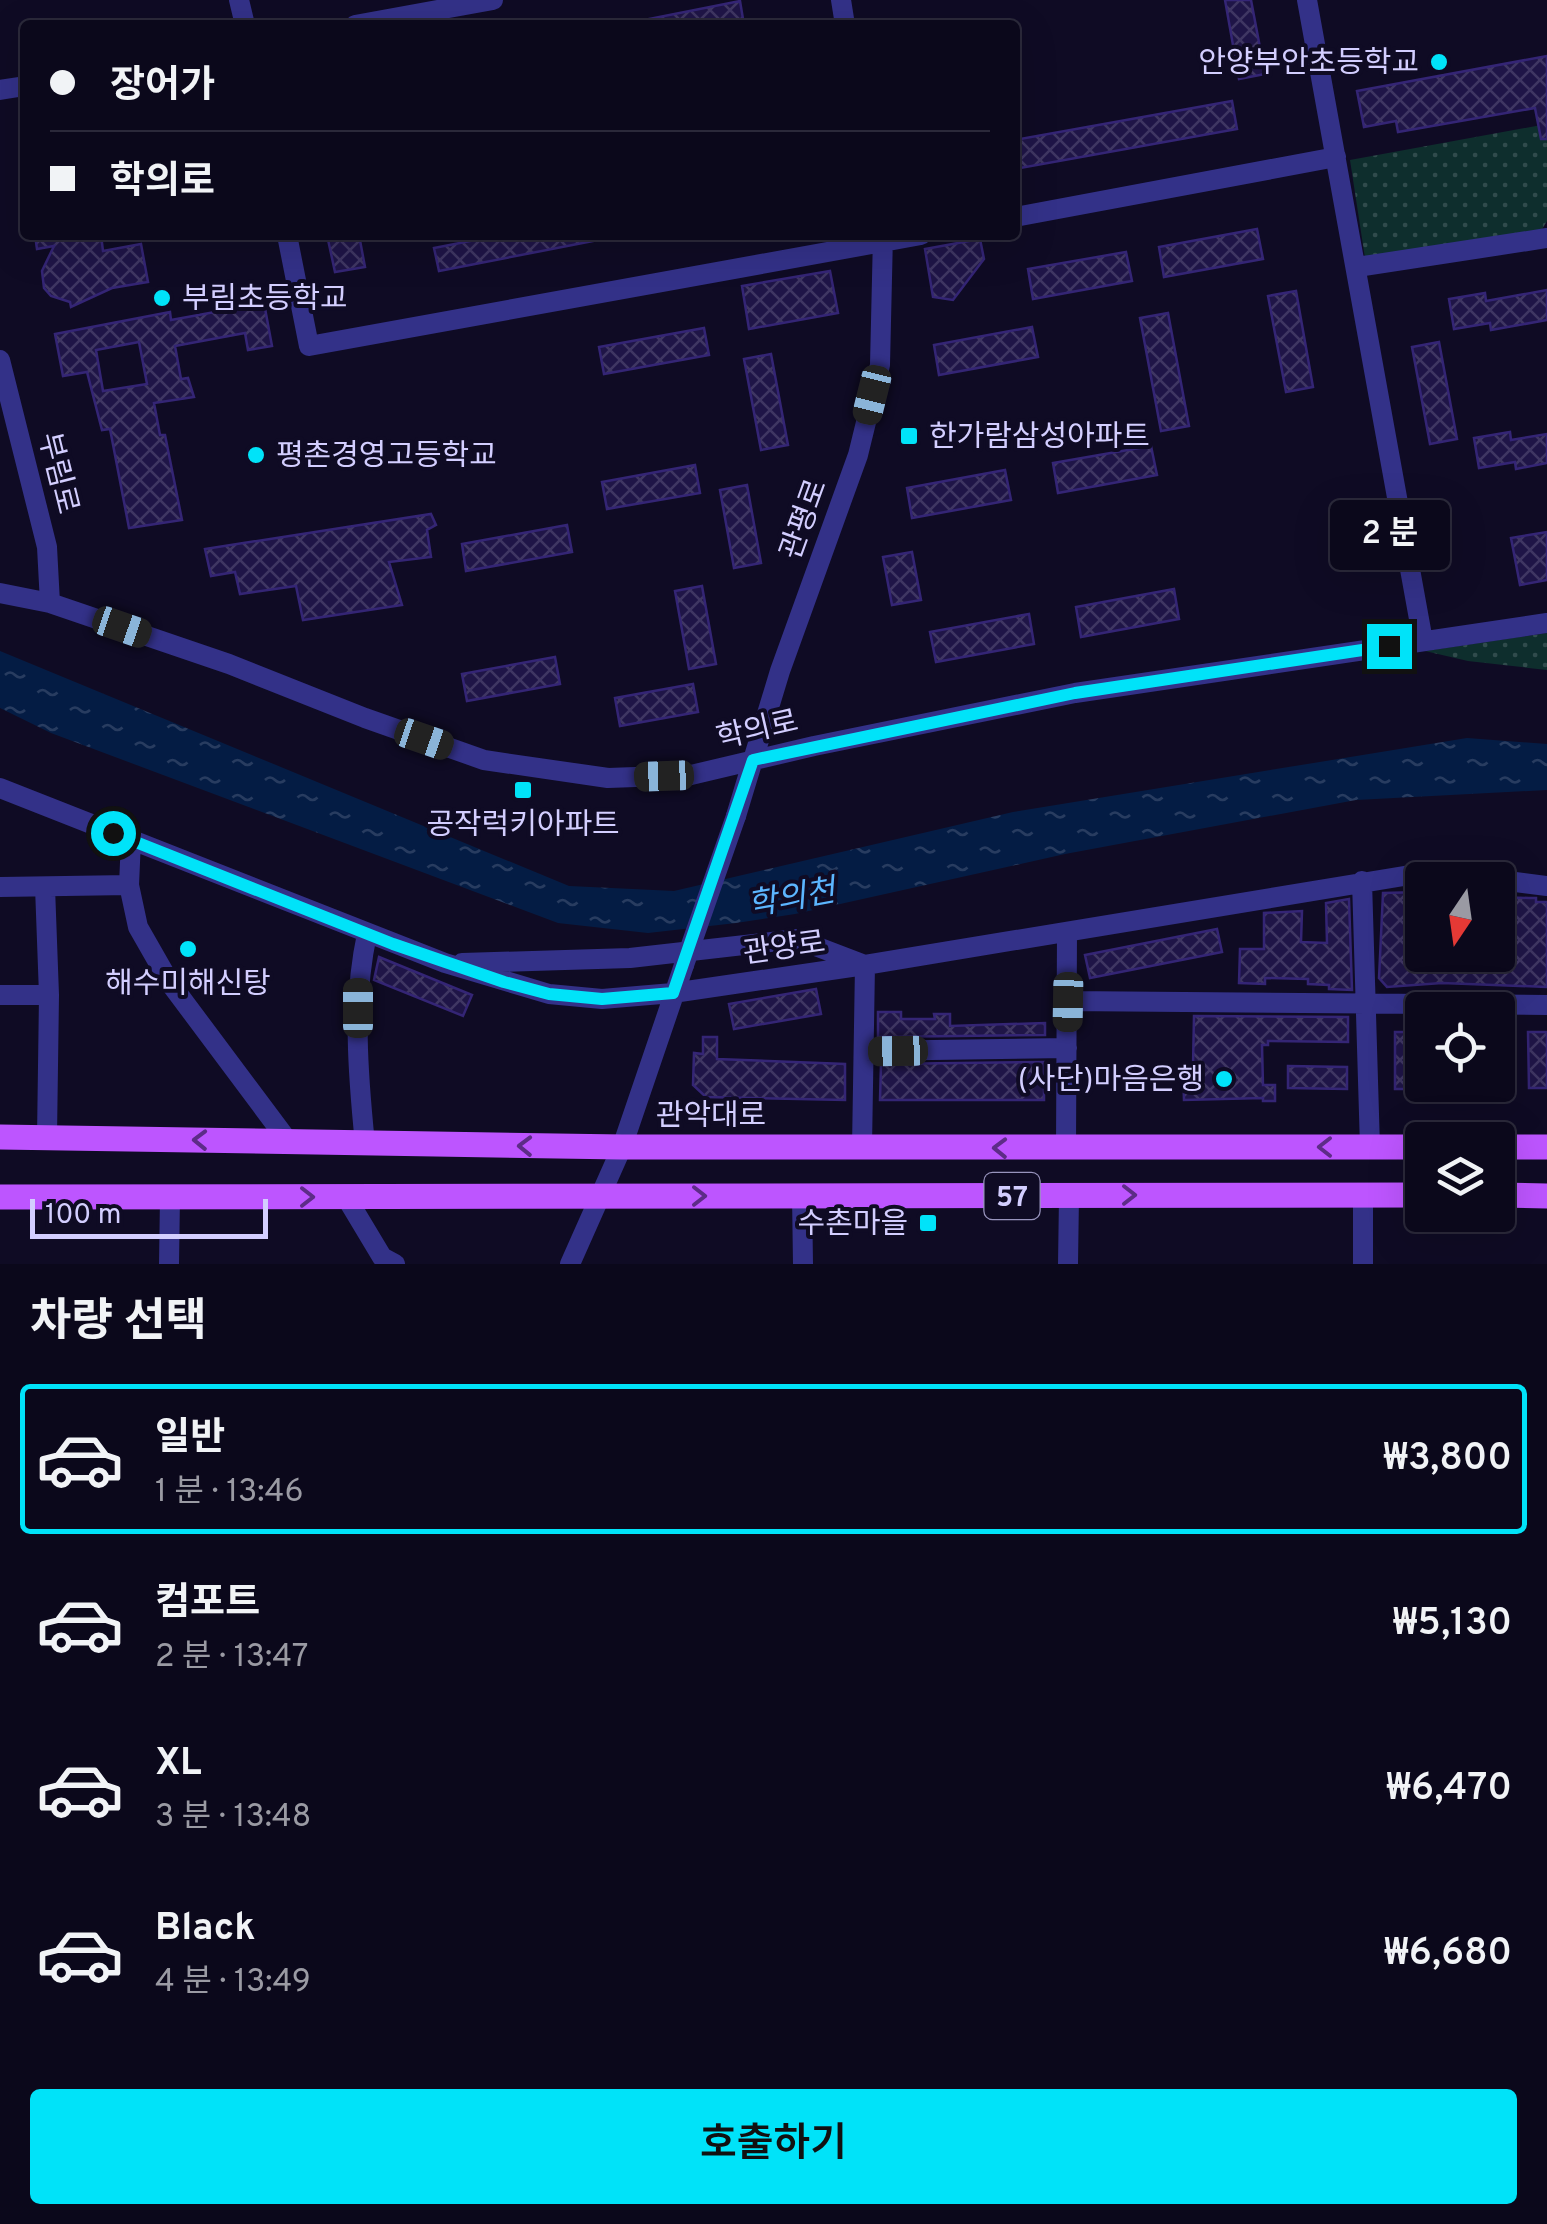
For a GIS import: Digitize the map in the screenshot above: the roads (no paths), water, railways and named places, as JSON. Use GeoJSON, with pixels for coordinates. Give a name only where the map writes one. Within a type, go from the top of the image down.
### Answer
{"type":"FeatureCollection","features":[{"type":"Feature","properties":{"kind":"main road","name":"관악대로"},"geometry":{"type":"LineString","coordinates":[[0,1137],[622,1148],[1405,1147]]}},
{"type":"Feature","properties":{"kind":"main road"},"geometry":{"type":"LineString","coordinates":[[1515,1147],[1547,1147]]}},
{"type":"Feature","properties":{"kind":"main road","name":"57"},"geometry":{"type":"LineString","coordinates":[[0,1198],[1405,1194]]}},
{"type":"Feature","properties":{"kind":"main road"},"geometry":{"type":"LineString","coordinates":[[1515,1195],[1547,1196]]}},
{"type":"Feature","properties":{"kind":"street"},"geometry":{"type":"LineString","coordinates":[[383,20],[493,0]]}},
{"type":"Feature","properties":{"kind":"street"},"geometry":{"type":"LineString","coordinates":[[1307,0],[1423,641]]}},
{"type":"Feature","properties":{"kind":"street"},"geometry":{"type":"LineString","coordinates":[[1020,217],[1336,158]]}},
{"type":"Feature","properties":{"kind":"street"},"geometry":{"type":"LineString","coordinates":[[1357,267],[1547,238]]}},
{"type":"Feature","properties":{"kind":"street"},"geometry":{"type":"LineString","coordinates":[[287,240],[309,346],[872,240]]}},
{"type":"Feature","properties":{"kind":"street","name":"관평로"},"geometry":{"type":"LineString","coordinates":[[673,993],[736,816],[780,671],[858,455],[880,365],[883,240]]}},
{"type":"Feature","properties":{"kind":"street","name":"부림로"},"geometry":{"type":"LineString","coordinates":[[0,360],[47,547],[50,602]]}},
{"type":"Feature","properties":{"kind":"street","name":"학의로"},"geometry":{"type":"LineString","coordinates":[[0,592],[50,602],[229,664],[484,760],[608,778],[691,775],[1075,693],[1547,623]]}},
{"type":"Feature","properties":{"kind":"street","name":"관양로"},"geometry":{"type":"LineString","coordinates":[[0,788],[445,964],[549,994],[602,999],[673,993],[865,965],[1362,881],[1468,876],[1547,886]]}},
{"type":"Feature","properties":{"kind":"street"},"geometry":{"type":"LineString","coordinates":[[132,840],[129,885],[138,927],[170,984],[288,1142]]}},
{"type":"Feature","properties":{"kind":"street"},"geometry":{"type":"LineString","coordinates":[[1362,881],[1370,1147]]}},
{"type":"Feature","properties":{"kind":"street"},"geometry":{"type":"LineString","coordinates":[[0,886],[129,885]]}},
{"type":"Feature","properties":{"kind":"street"},"geometry":{"type":"LineString","coordinates":[[45,888],[48,1137]]}},
{"type":"Feature","properties":{"kind":"street"},"geometry":{"type":"LineString","coordinates":[[1066,933],[1066,1149]]}},
{"type":"Feature","properties":{"kind":"street"},"geometry":{"type":"LineString","coordinates":[[364,1144],[358,1077],[358,990],[367,934]]}},
{"type":"Feature","properties":{"kind":"street"},"geometry":{"type":"LineString","coordinates":[[445,964],[630,958],[797,939],[865,965],[862,1147]]}},
{"type":"Feature","properties":{"kind":"street"},"geometry":{"type":"LineString","coordinates":[[570,1264],[622,1148],[673,993]]}},
{"type":"Feature","properties":{"kind":"street"},"geometry":{"type":"LineString","coordinates":[[0,995],[49,995]]}},
{"type":"Feature","properties":{"kind":"street"},"geometry":{"type":"LineString","coordinates":[[1068,1002],[1547,1005]]}},
{"type":"Feature","properties":{"kind":"street"},"geometry":{"type":"LineString","coordinates":[[864,1052],[1067,1048]]}},
{"type":"Feature","properties":{"kind":"street"},"geometry":{"type":"LineString","coordinates":[[1363,1194],[1363,1264]]}},
{"type":"Feature","properties":{"kind":"street"},"geometry":{"type":"LineString","coordinates":[[802,1196],[803,1264]]}},
{"type":"Feature","properties":{"kind":"street"},"geometry":{"type":"LineString","coordinates":[[1068,1264],[1069,1196]]}},
{"type":"Feature","properties":{"kind":"street"},"geometry":{"type":"LineString","coordinates":[[169,1264],[170,1197]]}},
{"type":"Feature","properties":{"kind":"street"},"geometry":{"type":"LineString","coordinates":[[346,1197],[382,1256],[395,1264]]}},
{"type":"Feature","properties":{"kind":"water","name":"학의천"},"geometry":{"type":"Polygon","coordinates":[[[0,651],[569,886],[674,891],[1013,812],[1467,738],[1547,744],[1547,790],[1356,800],[1065,854],[795,914],[648,933],[558,923],[51,733],[0,708],[0,651]]]}},
{"type":"Feature","properties":{"kind":"place","name":"안양부안초등학교"},"geometry":{"type":"Point","coordinates":[1439,62]}},
{"type":"Feature","properties":{"kind":"place","name":"부림초등학교"},"geometry":{"type":"Point","coordinates":[162,298]}},
{"type":"Feature","properties":{"kind":"place","name":"한가람삼성아파트"},"geometry":{"type":"Point","coordinates":[909,436]}},
{"type":"Feature","properties":{"kind":"place","name":"평촌경영고등학교"},"geometry":{"type":"Point","coordinates":[256,455]}},
{"type":"Feature","properties":{"kind":"place","name":"공작럭키아파트"},"geometry":{"type":"Point","coordinates":[523,790]}},
{"type":"Feature","properties":{"kind":"place","name":"해수미해신탕"},"geometry":{"type":"Point","coordinates":[188,949]}},
{"type":"Feature","properties":{"kind":"place","name":"(사단)마음은행"},"geometry":{"type":"Point","coordinates":[1224,1079]}},
{"type":"Feature","properties":{"kind":"place","name":"수촌마을"},"geometry":{"type":"Point","coordinates":[928,1223]}}]}
